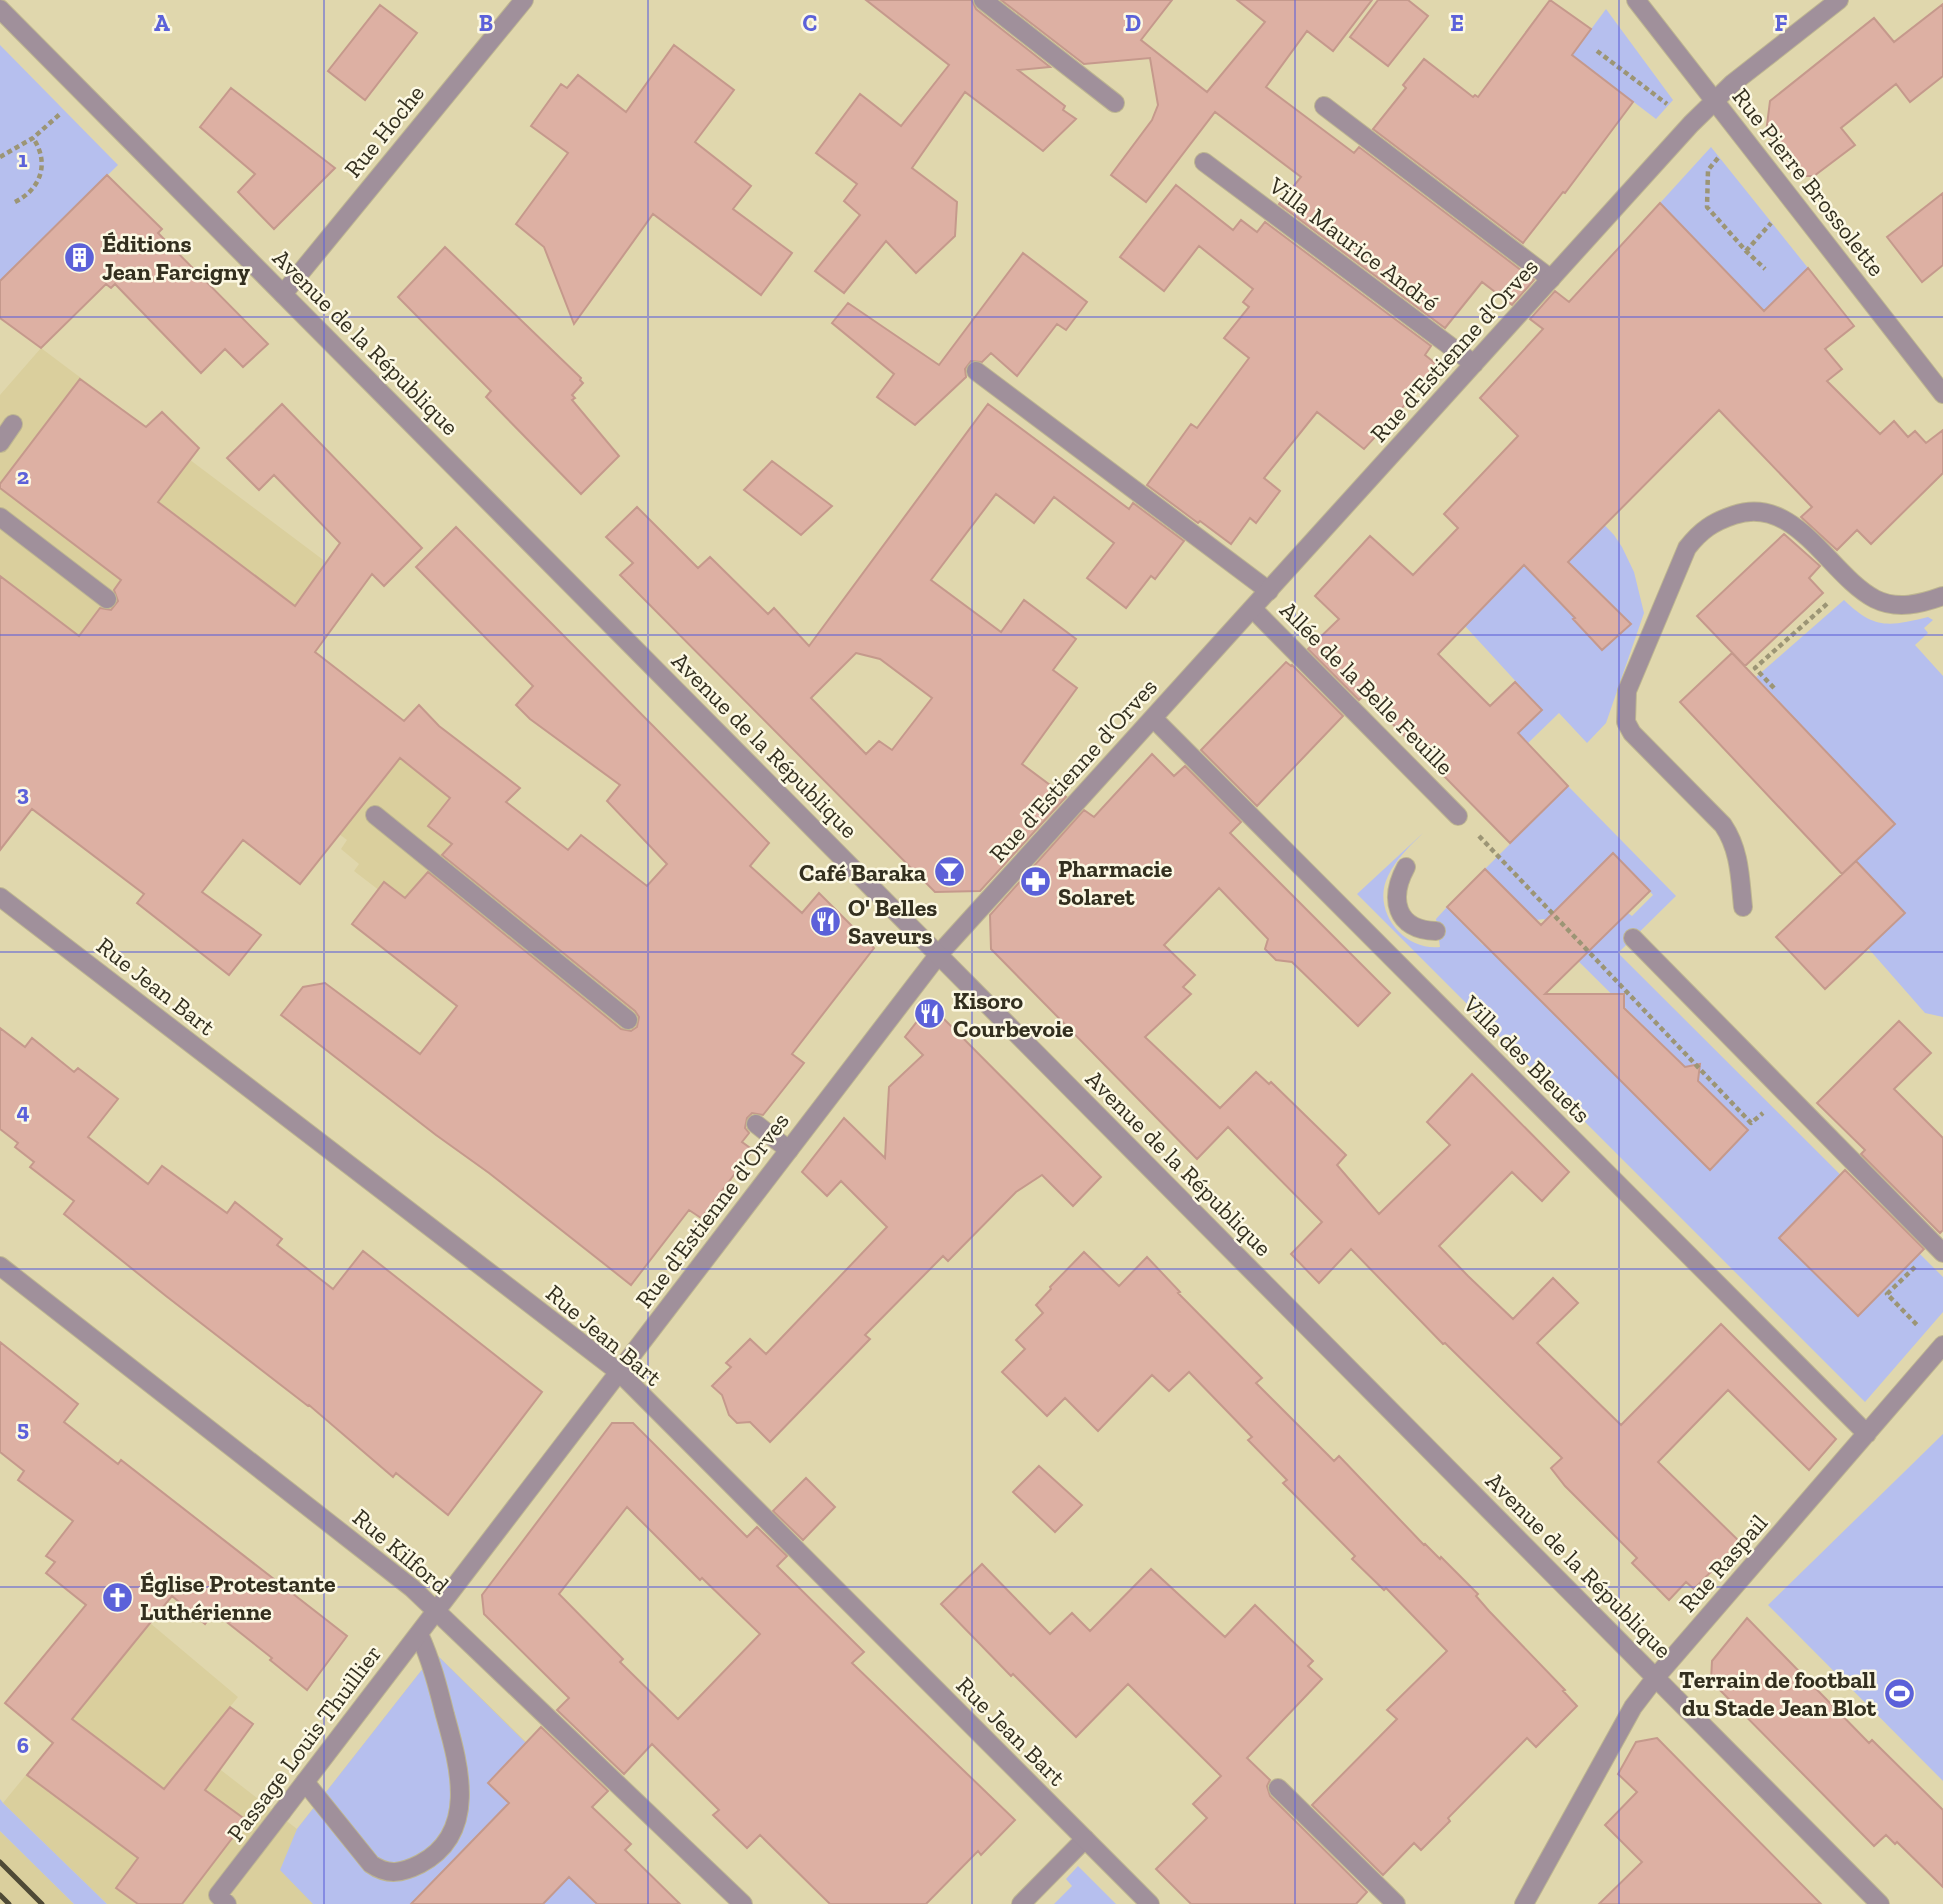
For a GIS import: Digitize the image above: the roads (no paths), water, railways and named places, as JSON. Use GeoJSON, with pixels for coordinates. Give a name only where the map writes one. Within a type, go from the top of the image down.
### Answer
{"type":"FeatureCollection","features":[{"type":"Feature","properties":{"kind":"street","name":"Rue Hoche"},"geometry":{"type":"LineString","coordinates":[[283,294],[524,0]]}},
{"type":"Feature","properties":{"kind":"street"},"geometry":{"type":"LineString","coordinates":[[983,0],[1115,103]]}},
{"type":"Feature","properties":{"kind":"street","name":"Rue Pierre Brossolette"},"geometry":{"type":"LineString","coordinates":[[1636,0],[1943,394]]}},
{"type":"Feature","properties":{"kind":"street","name":"Rue d'Estienne d'Orves"},"geometry":{"type":"LineString","coordinates":[[436,1611],[939,954],[1691,124],[1733,83],[1839,0]]}},
{"type":"Feature","properties":{"kind":"street","name":"Avenue de la République"},"geometry":{"type":"LineString","coordinates":[[0,9],[1880,1904]]}},
{"type":"Feature","properties":{"kind":"street"},"geometry":{"type":"LineString","coordinates":[[1324,106],[1551,279]]}},
{"type":"Feature","properties":{"kind":"street","name":"Villa Maurice André"},"geometry":{"type":"LineString","coordinates":[[1204,162],[1474,364]]}},
{"type":"Feature","properties":{"kind":"street"},"geometry":{"type":"LineString","coordinates":[[976,371],[1269,591]]}},
{"type":"Feature","properties":{"kind":"street"},"geometry":{"type":"LineString","coordinates":[[0,443],[13,424]]}},
{"type":"Feature","properties":{"kind":"street"},"geometry":{"type":"LineString","coordinates":[[1743,907],[1737,852],[1731,836],[1632,733],[1626,722],[1627,691],[1687,548],[1698,534],[1713,522],[1742,512],[1767,512],[1795,526],[1852,582],[1876,600],[1906,606],[1943,596]]}},
{"type":"Feature","properties":{"kind":"street"},"geometry":{"type":"LineString","coordinates":[[0,517],[107,599]]}},
{"type":"Feature","properties":{"kind":"street","name":"Allée de la Belle Feuille"},"geometry":{"type":"LineString","coordinates":[[1253,609],[1452,809]]}},
{"type":"Feature","properties":{"kind":"street","name":"Villa des Bleuets"},"geometry":{"type":"LineString","coordinates":[[1153,718],[1867,1434]]}},
{"type":"Feature","properties":{"kind":"street"},"geometry":{"type":"LineString","coordinates":[[375,815],[628,1020]]}},
{"type":"Feature","properties":{"kind":"street"},"geometry":{"type":"LineString","coordinates":[[1406,867],[1397,884],[1396,901],[1402,916],[1412,926],[1423,931],[1436,931]]}},
{"type":"Feature","properties":{"kind":"street","name":"Rue Jean Bart"},"geometry":{"type":"LineString","coordinates":[[0,897],[619,1373],[1150,1904]]}},
{"type":"Feature","properties":{"kind":"street"},"geometry":{"type":"LineString","coordinates":[[1633,938],[1943,1252]]}},
{"type":"Feature","properties":{"kind":"street"},"geometry":{"type":"LineString","coordinates":[[756,1124],[789,1150]]}},
{"type":"Feature","properties":{"kind":"street","name":"Rue Kilford"},"geometry":{"type":"LineString","coordinates":[[0,1266],[412,1588],[743,1904]]}},
{"type":"Feature","properties":{"kind":"street","name":"Rue Raspail"},"geometry":{"type":"LineString","coordinates":[[1524,1904],[1633,1707],[1942,1347]]}},
{"type":"Feature","properties":{"kind":"street","name":"Passage Louis Thuillier"},"geometry":{"type":"LineString","coordinates":[[227,1904],[218,1895],[436,1611]]}},
{"type":"Feature","properties":{"kind":"street"},"geometry":{"type":"LineString","coordinates":[[305,1782],[371,1864],[382,1872],[398,1872],[425,1861],[448,1838],[456,1820],[462,1789],[450,1729],[429,1657],[419,1634]]}},
{"type":"Feature","properties":{"kind":"street"},"geometry":{"type":"LineString","coordinates":[[1278,1788],[1396,1904]]}},
{"type":"Feature","properties":{"kind":"street"},"geometry":{"type":"LineString","coordinates":[[1021,1904],[1085,1839]]}},
{"type":"Feature","properties":{"kind":"railway"},"geometry":{"type":"LineString","coordinates":[[0,1862],[42,1904]]}},
{"type":"Feature","properties":{"kind":"railway"},"geometry":{"type":"LineString","coordinates":[[0,1895],[9,1904]]}},
{"type":"Feature","properties":{"kind":"place","name":"Éditions Jean Farcigny"},"geometry":{"type":"Point","coordinates":[79,257]}},
{"type":"Feature","properties":{"kind":"place","name":"Café Baraka"},"geometry":{"type":"Point","coordinates":[949,872]}},
{"type":"Feature","properties":{"kind":"place","name":"Pharmacie Solaret"},"geometry":{"type":"Point","coordinates":[1035,882]}},
{"type":"Feature","properties":{"kind":"place","name":"O' Belles Saveurs"},"geometry":{"type":"Point","coordinates":[825,921]}},
{"type":"Feature","properties":{"kind":"place","name":"Kisoro Courbevoie"},"geometry":{"type":"Point","coordinates":[930,1014]}},
{"type":"Feature","properties":{"kind":"place","name":"Église Protestante Luthérienne"},"geometry":{"type":"Point","coordinates":[117,1597]}},
{"type":"Feature","properties":{"kind":"place","name":"Terrain de football du Stade Jean Blot"},"geometry":{"type":"Point","coordinates":[1899,1693]}}]}
